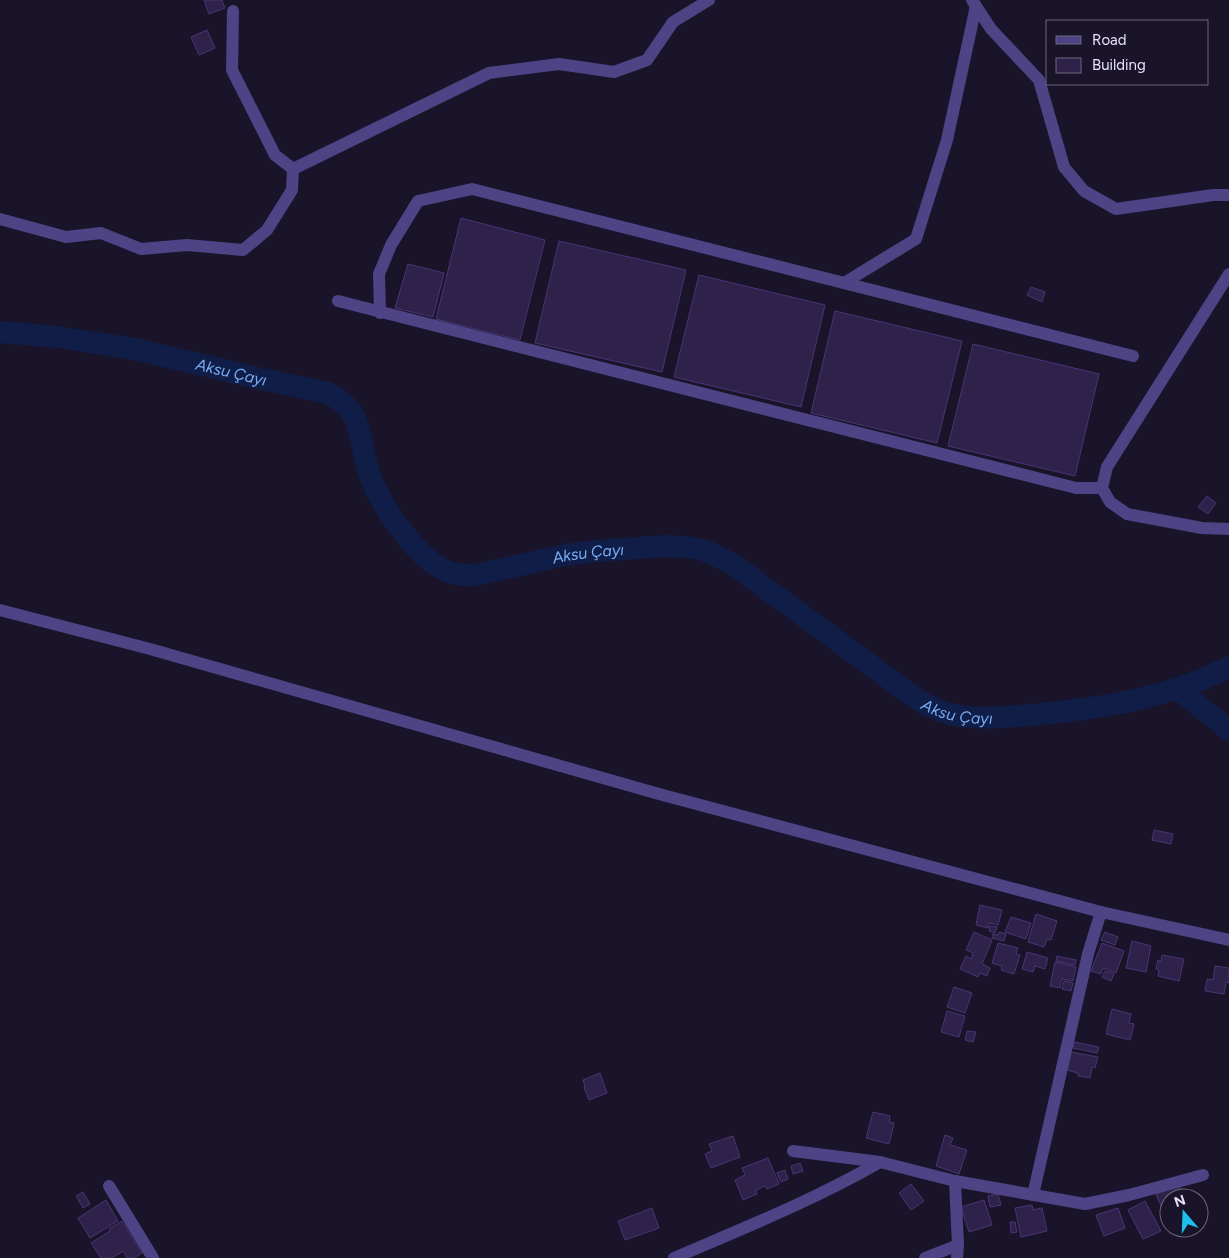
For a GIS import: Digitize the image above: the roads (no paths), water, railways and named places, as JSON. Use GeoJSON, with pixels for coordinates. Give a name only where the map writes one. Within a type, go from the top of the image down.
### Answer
{"type":"FeatureCollection","features":[{"type":"Feature","properties":{"kind":"street"},"geometry":{"type":"LineString","coordinates":[[293,169],[489,73],[559,64],[614,72],[647,60],[673,22],[710,0]]}},
{"type":"Feature","properties":{"kind":"street"},"geometry":{"type":"LineString","coordinates":[[974,3],[991,29],[1039,80],[1064,167],[1084,191],[1116,209],[1213,195],[1229,195]]}},
{"type":"Feature","properties":{"kind":"street"},"geometry":{"type":"LineString","coordinates":[[844,283],[916,239],[947,140],[974,3]]}},
{"type":"Feature","properties":{"kind":"street"},"geometry":{"type":"LineString","coordinates":[[233,11],[232,70],[275,156],[293,169]]}},
{"type":"Feature","properties":{"kind":"street"},"geometry":{"type":"LineString","coordinates":[[0,219],[66,237],[101,234],[141,249],[187,245],[243,250],[267,230],[292,190],[293,169]]}},
{"type":"Feature","properties":{"kind":"street"},"geometry":{"type":"LineString","coordinates":[[380,312],[379,274],[391,245],[418,201],[472,189],[1132,356]]}},
{"type":"Feature","properties":{"kind":"street"},"geometry":{"type":"LineString","coordinates":[[1229,274],[1107,467],[1102,488],[1110,502],[1127,514],[1202,528],[1229,529]]}},
{"type":"Feature","properties":{"kind":"street"},"geometry":{"type":"LineString","coordinates":[[338,301],[1076,488],[1102,488]]}},
{"type":"Feature","properties":{"kind":"street"},"geometry":{"type":"LineString","coordinates":[[1213,527],[1229,518]]}},
{"type":"Feature","properties":{"kind":"street"},"geometry":{"type":"LineString","coordinates":[[0,610],[150,649],[659,794],[1101,912],[1229,940]]}},
{"type":"Feature","properties":{"kind":"street"},"geometry":{"type":"LineString","coordinates":[[1033,1195],[1088,954],[1101,912]]}},
{"type":"Feature","properties":{"kind":"street"},"geometry":{"type":"LineString","coordinates":[[793,1151],[880,1162],[955,1181],[1085,1204],[1129,1195],[1202,1175]]}},
{"type":"Feature","properties":{"kind":"street"},"geometry":{"type":"LineString","coordinates":[[674,1258],[809,1200],[848,1181],[880,1162]]}},
{"type":"Feature","properties":{"kind":"street"},"geometry":{"type":"LineString","coordinates":[[925,1258],[958,1252],[955,1181]]}},
{"type":"Feature","properties":{"kind":"street"},"geometry":{"type":"LineString","coordinates":[[110,1186],[153,1258]]}},
{"type":"Feature","properties":{"kind":"waterway","name":"Aksu Çayı"},"geometry":{"type":"LineString","coordinates":[[0,332],[57,337],[135,349],[328,393],[340,400],[354,418],[369,473],[390,514],[411,542],[434,564],[446,571],[456,574],[475,575],[566,555],[596,551],[666,546],[699,549],[734,565],[918,700],[949,714],[981,718],[1001,717],[1041,714],[1114,704],[1160,694],[1206,678],[1229,667]]}},
{"type":"Feature","properties":{"kind":"waterway"},"geometry":{"type":"LineString","coordinates":[[1178,689],[1229,730]]}}]}
